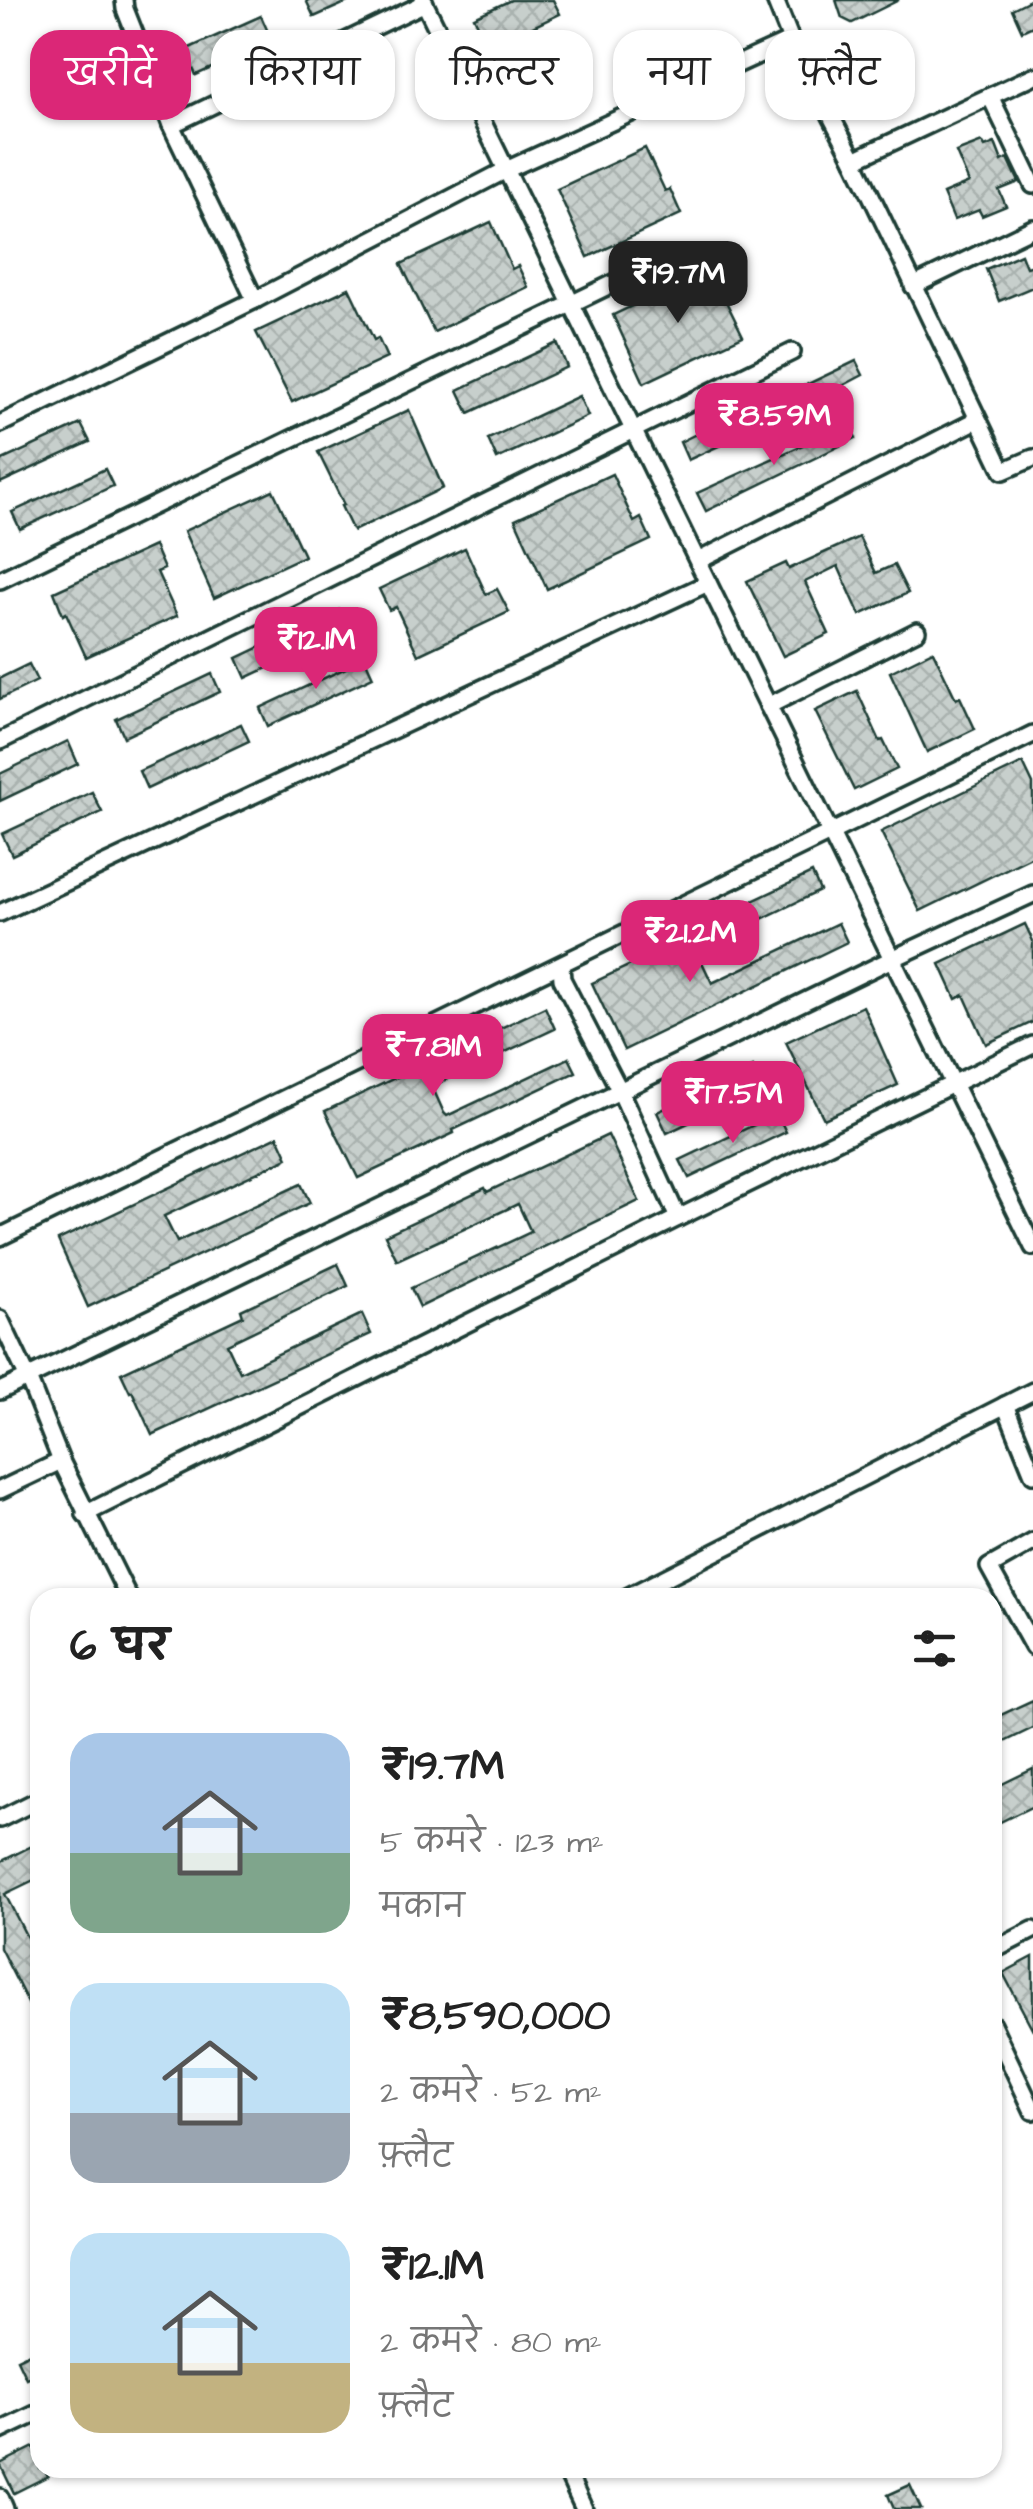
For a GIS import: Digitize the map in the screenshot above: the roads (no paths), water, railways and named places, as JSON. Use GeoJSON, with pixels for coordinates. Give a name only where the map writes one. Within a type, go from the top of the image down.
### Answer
{"type":"FeatureCollection","features":[{"type":"Feature","properties":{"kind":"street"},"geometry":{"type":"LineString","coordinates":[[124,0],[124,9],[172,124],[255,300]]}},
{"type":"Feature","properties":{"kind":"street"},"geometry":{"type":"LineString","coordinates":[[776,0],[787,30]]}},
{"type":"Feature","properties":{"kind":"street"},"geometry":{"type":"LineString","coordinates":[[172,124],[424,1],[1033,1247]]}},
{"type":"Feature","properties":{"kind":"street"},"geometry":{"type":"LineString","coordinates":[[0,424],[255,300],[506,170],[765,52]]}},
{"type":"Feature","properties":{"kind":"street"},"geometry":{"type":"LineString","coordinates":[[854,160],[1033,76]]}},
{"type":"Feature","properties":{"kind":"street"},"geometry":{"type":"LineString","coordinates":[[990,96],[1033,184]]}},
{"type":"Feature","properties":{"kind":"street"},"geometry":{"type":"LineString","coordinates":[[833,120],[1003,471],[1033,458]]}},
{"type":"Feature","properties":{"kind":"street"},"geometry":{"type":"LineString","coordinates":[[913,286],[1033,228]]}},
{"type":"Feature","properties":{"kind":"street"},"geometry":{"type":"LineString","coordinates":[[0,580],[668,257]]}},
{"type":"Feature","properties":{"kind":"street"},"geometry":{"type":"LineString","coordinates":[[0,742],[792,352]]}},
{"type":"Feature","properties":{"kind":"street"},"geometry":{"type":"LineString","coordinates":[[698,562],[977,420]]}},
{"type":"Feature","properties":{"kind":"street"},"geometry":{"type":"LineString","coordinates":[[0,913],[708,583]]}},
{"type":"Feature","properties":{"kind":"street"},"geometry":{"type":"LineString","coordinates":[[768,706],[917,630]]}},
{"type":"Feature","properties":{"kind":"street"},"geometry":{"type":"LineString","coordinates":[[0,1237],[1033,734]]}},
{"type":"Feature","properties":{"kind":"street"},"geometry":{"type":"LineString","coordinates":[[0,1391],[1033,894]]}},
{"type":"Feature","properties":{"kind":"street"},"geometry":{"type":"LineString","coordinates":[[561,965],[562,978],[678,1218]]}},
{"type":"Feature","properties":{"kind":"street"},"geometry":{"type":"LineString","coordinates":[[85,1514],[1033,1045]]}},
{"type":"Feature","properties":{"kind":"street"},"geometry":{"type":"LineString","coordinates":[[0,1319],[85,1514],[124,1588]]}},
{"type":"Feature","properties":{"kind":"street"},"geometry":{"type":"LineString","coordinates":[[644,1588],[1033,1391]]}},
{"type":"Feature","properties":{"kind":"street"},"geometry":{"type":"LineString","coordinates":[[1005,1405],[1033,1474]]}},
{"type":"Feature","properties":{"kind":"street"},"geometry":{"type":"LineString","coordinates":[[0,1490],[61,1461]]}},
{"type":"Feature","properties":{"kind":"street"},"geometry":{"type":"LineString","coordinates":[[1000,1588],[988,1567],[1033,1542]]}},
{"type":"Feature","properties":{"kind":"street"},"geometry":{"type":"LineString","coordinates":[[1002,1592],[1033,1648]]}},
{"type":"Feature","properties":{"kind":"street"},"geometry":{"type":"LineString","coordinates":[[0,1819],[30,1804]]}},
{"type":"Feature","properties":{"kind":"street"},"geometry":{"type":"LineString","coordinates":[[1002,1946],[1033,1930]]}},
{"type":"Feature","properties":{"kind":"street"},"geometry":{"type":"LineString","coordinates":[[1002,2045],[1033,2111]]}},
{"type":"Feature","properties":{"kind":"street"},"geometry":{"type":"LineString","coordinates":[[0,2431],[30,2417]]}},
{"type":"Feature","properties":{"kind":"street"},"geometry":{"type":"LineString","coordinates":[[569,2478],[584,2509]]}},
{"type":"Feature","properties":{"kind":"street"},"geometry":{"type":"LineString","coordinates":[[0,2497],[5,2509]]}}]}
